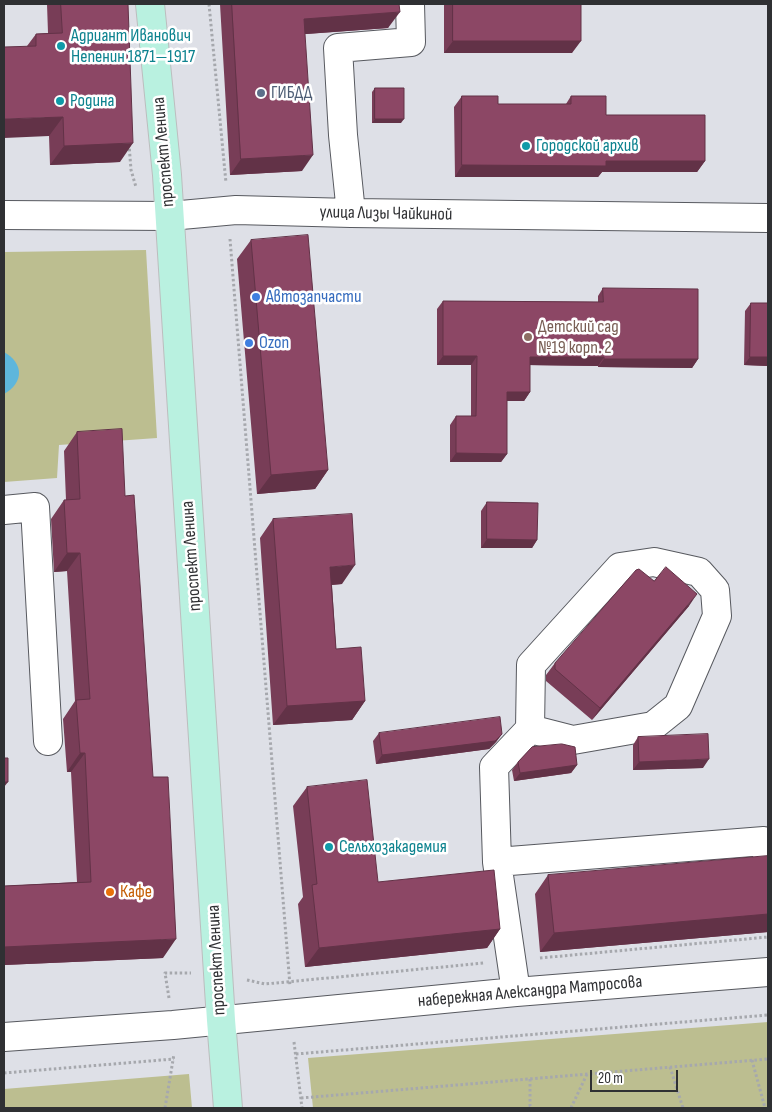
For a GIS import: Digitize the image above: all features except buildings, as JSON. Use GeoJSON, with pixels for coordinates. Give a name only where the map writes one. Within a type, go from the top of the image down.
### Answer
{"type":"FeatureCollection","features":[{"type":"Feature","properties":{"kind":"main road","name":"проспект Ленина"},"geometry":{"type":"LineString","coordinates":[[150,4],[170,216],[228,1108]]}},
{"type":"Feature","properties":{"kind":"street"},"geometry":{"type":"LineString","coordinates":[[351,214],[342,135],[338,48],[411,42],[410,4]]}},
{"type":"Feature","properties":{"kind":"street","name":"улица Лизы Чайкиной"},"geometry":{"type":"LineString","coordinates":[[4,215],[170,216],[228,211],[768,218]]}},
{"type":"Feature","properties":{"kind":"street"},"geometry":{"type":"LineString","coordinates":[[4,510],[35,507],[48,740]]}},
{"type":"Feature","properties":{"kind":"street"},"geometry":{"type":"LineString","coordinates":[[516,992],[497,862],[494,767],[530,729],[531,665],[620,567],[654,562],[699,572],[715,590],[717,616],[678,706],[653,726],[572,740],[530,729]]}},
{"type":"Feature","properties":{"kind":"street"},"geometry":{"type":"LineString","coordinates":[[497,862],[764,840],[768,858]]}},
{"type":"Feature","properties":{"kind":"street","name":"набережная Александра Матросова"},"geometry":{"type":"LineString","coordinates":[[4,1037],[768,972]]}},
{"type":"Feature","properties":{"kind":"path"},"geometry":{"type":"LineString","coordinates":[[209,4],[228,211],[292,1013],[302,1108]]}},
{"type":"Feature","properties":{"kind":"path"},"geometry":{"type":"LineString","coordinates":[[129,140],[131,170]]}},
{"type":"Feature","properties":{"kind":"path"},"geometry":{"type":"LineString","coordinates":[[296,1054],[768,1015]]}},
{"type":"Feature","properties":{"kind":"path"},"geometry":{"type":"LineString","coordinates":[[4,1073],[174,1059],[165,1108]]}},
{"type":"Feature","properties":{"kind":"path"},"geometry":{"type":"LineString","coordinates":[[300,1098],[768,1059]]}},
{"type":"Feature","properties":{"kind":"path"},"geometry":{"type":"LineString","coordinates":[[752,1060],[765,1108]]}},
{"type":"Feature","properties":{"kind":"path"},"geometry":{"type":"LineString","coordinates":[[670,1067],[683,1108]]}},
{"type":"Feature","properties":{"kind":"path"},"geometry":{"type":"LineString","coordinates":[[571,1108],[587,1074]]}},
{"type":"Feature","properties":{"kind":"path"},"geometry":{"type":"LineString","coordinates":[[530,1079],[530,1106],[532,1108]]}},
{"type":"Feature","properties":{"kind":"green space"},"geometry":{"type":"Polygon","coordinates":[[[146,250],[157,438],[59,445],[57,478],[4,482],[4,252],[146,250]]]}},
{"type":"Feature","properties":{"kind":"green space"},"geometry":{"type":"Polygon","coordinates":[[[768,1022],[768,1108],[313,1108],[308,1058],[768,1022]]]}},
{"type":"Feature","properties":{"kind":"green space"},"geometry":{"type":"Polygon","coordinates":[[[189,1074],[192,1108],[4,1108],[4,1089],[189,1074]]]}},
{"type":"Feature","properties":{"kind":"water"},"geometry":{"type":"Polygon","coordinates":[[[4,352],[15,362],[19,373],[15,384],[4,394],[4,352]]]}},
{"type":"Feature","properties":{"kind":"place","name":"Адриант Иванович Непенин 1871—1917"},"geometry":{"type":"Point","coordinates":[61,46]}},
{"type":"Feature","properties":{"kind":"place","name":"ГИБДД"},"geometry":{"type":"Point","coordinates":[261,93]}},
{"type":"Feature","properties":{"kind":"place","name":"Родина"},"geometry":{"type":"Point","coordinates":[60,101]}},
{"type":"Feature","properties":{"kind":"place","name":"Городской архив"},"geometry":{"type":"Point","coordinates":[526,146]}},
{"type":"Feature","properties":{"kind":"place","name":"Автозапчасти"},"geometry":{"type":"Point","coordinates":[256,297]}},
{"type":"Feature","properties":{"kind":"place","name":"Детский сад №19 корп. 2"},"geometry":{"type":"Point","coordinates":[528,337]}},
{"type":"Feature","properties":{"kind":"place","name":"Ozon"},"geometry":{"type":"Point","coordinates":[249,343]}},
{"type":"Feature","properties":{"kind":"place","name":"Сельхозакадемия"},"geometry":{"type":"Point","coordinates":[329,847]}},
{"type":"Feature","properties":{"kind":"place","name":"Кафе"},"geometry":{"type":"Point","coordinates":[110,892]}}]}
